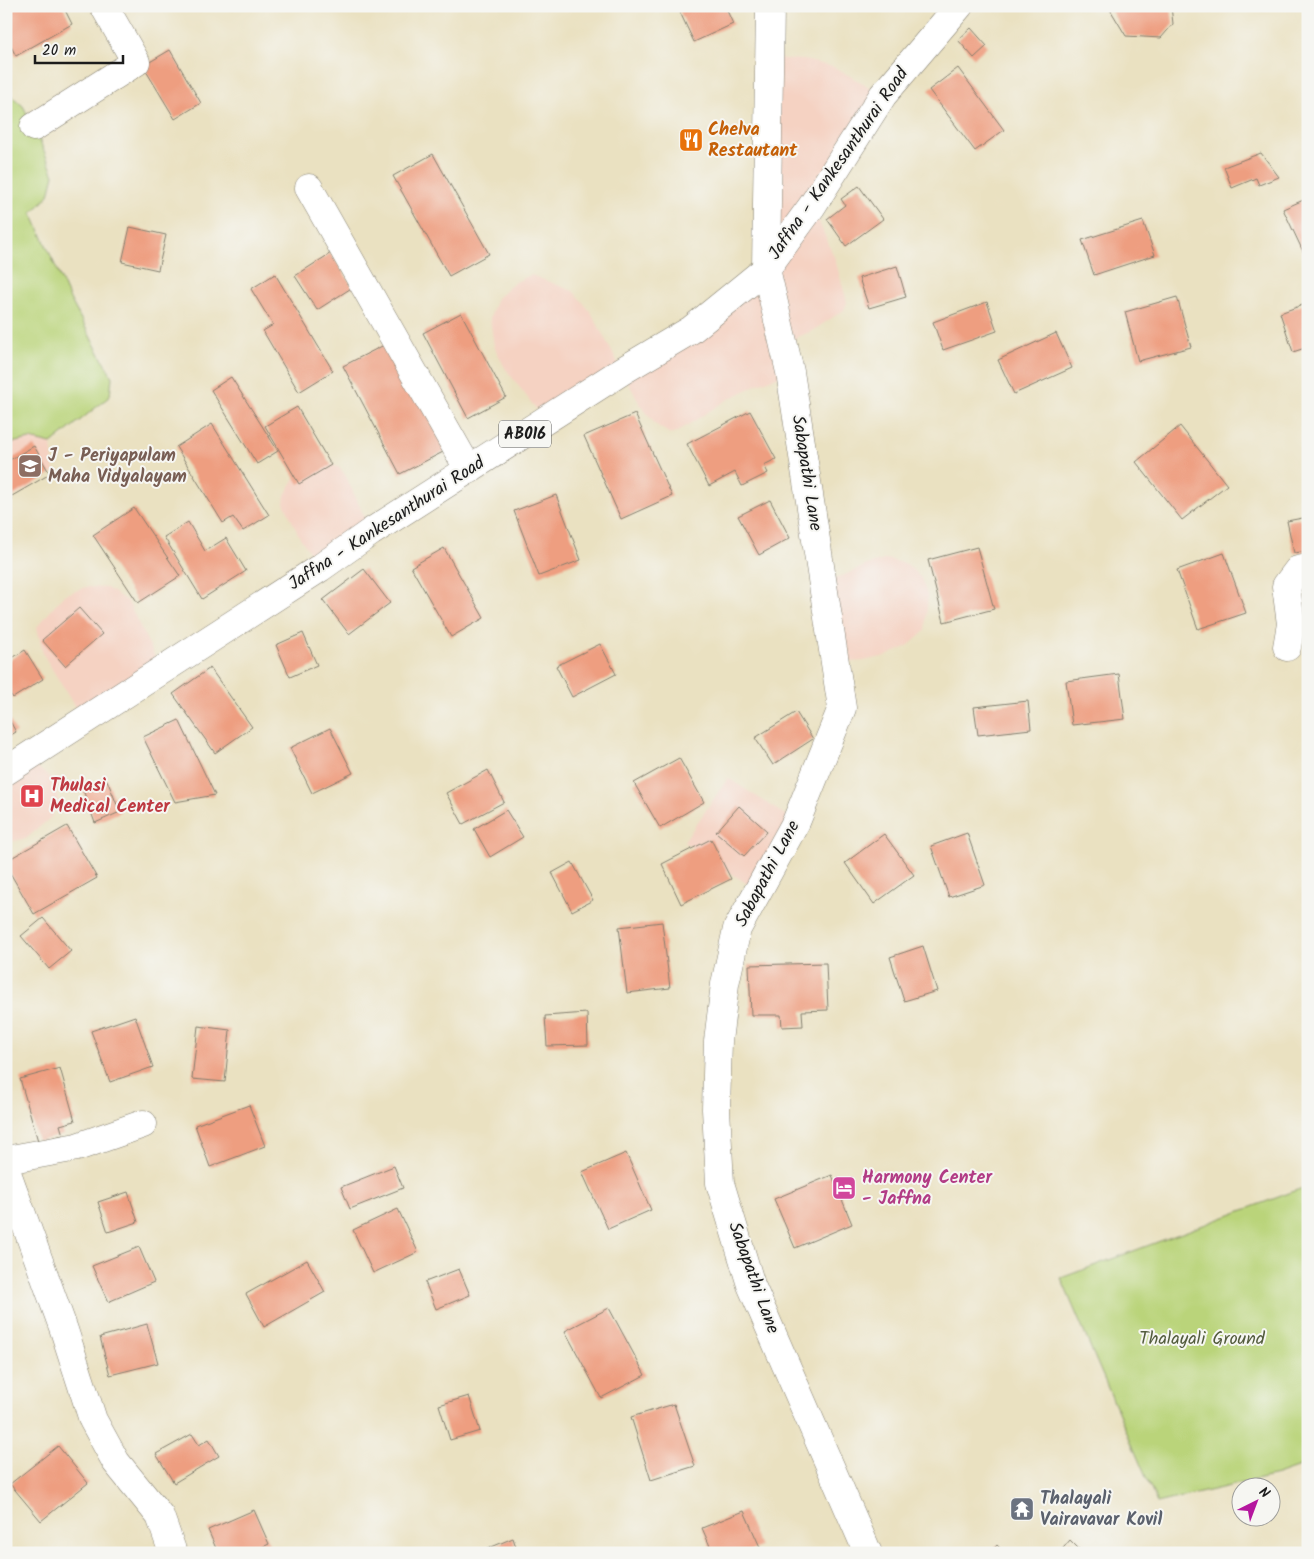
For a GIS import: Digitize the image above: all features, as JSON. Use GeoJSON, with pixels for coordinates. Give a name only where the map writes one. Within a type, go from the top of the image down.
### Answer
{"type":"FeatureCollection","features":[{"type":"Feature","properties":{"kind":"street"},"geometry":{"type":"LineString","coordinates":[[34,127],[136,62],[104,6]]}},
{"type":"Feature","properties":{"kind":"street","name":"Sabapathi Lane"},"geometry":{"type":"LineString","coordinates":[[770,6],[766,268],[790,372],[842,708],[796,822],[738,929],[726,984],[718,1041],[716,1109],[720,1183],[751,1286],[868,1553]]}},
{"type":"Feature","properties":{"kind":"street","name":"Jaffna - Kankesanthurai Road"},"geometry":{"type":"LineString","coordinates":[[6,771],[622,371],[691,330],[766,268],[812,206],[884,95],[959,6]]}},
{"type":"Feature","properties":{"kind":"street"},"geometry":{"type":"LineString","coordinates":[[309,188],[469,470]]}},
{"type":"Feature","properties":{"kind":"street"},"geometry":{"type":"LineString","coordinates":[[1287,647],[1291,624],[1286,586],[1298,570],[1308,568]]}},
{"type":"Feature","properties":{"kind":"street"},"geometry":{"type":"LineString","coordinates":[[6,1160],[77,1147],[143,1124]]}},
{"type":"Feature","properties":{"kind":"street"},"geometry":{"type":"LineString","coordinates":[[6,1170],[64,1330],[93,1420],[116,1462],[160,1516],[172,1553]]}},
{"type":"Feature","properties":{"kind":"shaded area"},"geometry":{"type":"Polygon","coordinates":[[[768,58],[804,60],[834,67],[883,95],[812,206],[835,259],[847,302],[844,310],[812,331],[783,343],[790,372],[758,384],[725,401],[677,432],[670,434],[655,424],[640,404],[622,371],[766,268],[768,58]]]}},
{"type":"Feature","properties":{"kind":"shaded area"},"geometry":{"type":"Polygon","coordinates":[[[531,275],[573,291],[591,312],[622,371],[546,422],[505,368],[494,346],[490,318],[497,298],[514,283],[531,275]]]}},
{"type":"Feature","properties":{"kind":"shaded area","name":"J - Periyapulam Maha Vidyalayam"},"geometry":{"type":"Polygon","coordinates":[[[31,439],[51,444],[54,472],[6,502],[6,444],[31,439]]]}},
{"type":"Feature","properties":{"kind":"shaded area"},"geometry":{"type":"Polygon","coordinates":[[[330,464],[340,468],[346,476],[371,532],[320,568],[299,536],[284,503],[285,495],[295,478],[317,465],[330,464]]]}},
{"type":"Feature","properties":{"kind":"shaded area"},"geometry":{"type":"Polygon","coordinates":[[[887,559],[907,564],[921,578],[928,597],[925,631],[908,646],[886,656],[864,661],[836,663],[824,584],[867,565],[887,559]]]}},
{"type":"Feature","properties":{"kind":"shaded area"},"geometry":{"type":"Polygon","coordinates":[[[86,587],[107,588],[128,602],[162,671],[84,722],[43,654],[37,627],[64,595],[86,587]]]}},
{"type":"Feature","properties":{"kind":"shaded area","name":"Thulasi Medical Center"},"geometry":{"type":"Polygon","coordinates":[[[37,767],[49,777],[56,789],[59,803],[50,818],[27,838],[14,841],[6,839],[6,771],[37,767]]]}},
{"type":"Feature","properties":{"kind":"shaded area"},"geometry":{"type":"Polygon","coordinates":[[[728,778],[796,822],[758,891],[684,842],[728,778]]]}},
{"type":"Feature","properties":{"kind":"green space"},"geometry":{"type":"Polygon","coordinates":[[[6,91],[23,106],[54,175],[49,195],[32,213],[69,297],[112,377],[110,396],[51,444],[30,439],[6,444],[6,91]]]}},
{"type":"Feature","properties":{"kind":"green space","name":"Thalayali Ground"},"geometry":{"type":"Polygon","coordinates":[[[1308,1186],[1308,1464],[1273,1476],[1232,1476],[1232,1486],[1157,1503],[1061,1278],[1308,1186]]]}},
{"type":"Feature","properties":{"kind":"building"},"geometry":{"type":"Polygon","coordinates":[[[6,6],[63,6],[72,24],[16,56],[6,37],[6,6]]]}},
{"type":"Feature","properties":{"kind":"building"},"geometry":{"type":"Polygon","coordinates":[[[677,6],[725,6],[733,24],[694,42],[677,6]]]}},
{"type":"Feature","properties":{"kind":"building"},"geometry":{"type":"Polygon","coordinates":[[[1108,6],[1171,6],[1173,24],[1161,38],[1126,36],[1108,6]]]}},
{"type":"Feature","properties":{"kind":"building"},"geometry":{"type":"Polygon","coordinates":[[[971,28],[987,46],[974,58],[958,40],[971,28]]]}},
{"type":"Feature","properties":{"kind":"building"},"geometry":{"type":"Polygon","coordinates":[[[170,50],[201,103],[175,119],[143,66],[170,50]]]}},
{"type":"Feature","properties":{"kind":"building"},"geometry":{"type":"Polygon","coordinates":[[[958,68],[1004,130],[975,151],[929,90],[958,68]]]}},
{"type":"Feature","properties":{"kind":"building"},"geometry":{"type":"Polygon","coordinates":[[[1261,153],[1279,177],[1259,185],[1256,178],[1232,188],[1224,167],[1261,153]]]}},
{"type":"Feature","properties":{"kind":"building"},"geometry":{"type":"Polygon","coordinates":[[[433,154],[489,254],[449,276],[393,176],[433,154]]]}},
{"type":"Feature","properties":{"kind":"building"},"geometry":{"type":"Polygon","coordinates":[[[859,186],[883,219],[846,246],[827,219],[845,205],[841,199],[859,186]]]}},
{"type":"Feature","properties":{"kind":"building"},"geometry":{"type":"Polygon","coordinates":[[[1308,198],[1308,262],[1283,209],[1308,198]]]}},
{"type":"Feature","properties":{"kind":"building"},"geometry":{"type":"Polygon","coordinates":[[[1143,221],[1155,255],[1094,275],[1082,240],[1143,221]]]}},
{"type":"Feature","properties":{"kind":"building"},"geometry":{"type":"Polygon","coordinates":[[[130,227],[166,235],[158,270],[122,262],[130,227]]]}},
{"type":"Feature","properties":{"kind":"building"},"geometry":{"type":"Polygon","coordinates":[[[331,253],[353,287],[317,310],[295,276],[331,253]]]}},
{"type":"Feature","properties":{"kind":"building"},"geometry":{"type":"Polygon","coordinates":[[[897,266],[906,297],[869,308],[859,278],[897,266]]]}},
{"type":"Feature","properties":{"kind":"building"},"geometry":{"type":"Polygon","coordinates":[[[275,274],[333,371],[299,392],[263,331],[273,325],[251,289],[275,274]]]}},
{"type":"Feature","properties":{"kind":"building"},"geometry":{"type":"Polygon","coordinates":[[[1177,297],[1191,347],[1138,361],[1125,312],[1177,297]]]}},
{"type":"Feature","properties":{"kind":"building"},"geometry":{"type":"Polygon","coordinates":[[[987,302],[997,331],[943,350],[933,322],[987,302]]]}},
{"type":"Feature","properties":{"kind":"building"},"geometry":{"type":"Polygon","coordinates":[[[1308,303],[1308,347],[1293,352],[1280,313],[1308,303]]]}},
{"type":"Feature","properties":{"kind":"building"},"geometry":{"type":"Polygon","coordinates":[[[461,313],[506,397],[468,418],[423,333],[461,313]]]}},
{"type":"Feature","properties":{"kind":"building"},"geometry":{"type":"Polygon","coordinates":[[[1056,333],[1072,368],[1014,394],[998,360],[1056,333]]]}},
{"type":"Feature","properties":{"kind":"building"},"geometry":{"type":"Polygon","coordinates":[[[390,342],[447,450],[400,474],[343,366],[390,342]]]}},
{"type":"Feature","properties":{"kind":"building"},"geometry":{"type":"Polygon","coordinates":[[[231,377],[278,451],[257,464],[211,390],[231,377]]]}},
{"type":"Feature","properties":{"kind":"building"},"geometry":{"type":"Polygon","coordinates":[[[297,407],[331,465],[299,484],[265,426],[297,407]]]}},
{"type":"Feature","properties":{"kind":"building"},"geometry":{"type":"Polygon","coordinates":[[[750,411],[776,459],[764,465],[768,473],[742,486],[735,472],[709,486],[687,444],[750,411]]]}},
{"type":"Feature","properties":{"kind":"building"},"geometry":{"type":"Polygon","coordinates":[[[635,414],[672,496],[621,519],[584,436],[635,414]]]}},
{"type":"Feature","properties":{"kind":"building"},"geometry":{"type":"Polygon","coordinates":[[[212,424],[269,515],[243,531],[233,517],[223,523],[176,447],[212,424]]]}},
{"type":"Feature","properties":{"kind":"building"},"geometry":{"type":"Polygon","coordinates":[[[1180,426],[1227,485],[1182,520],[1136,462],[1180,426]]]}},
{"type":"Feature","properties":{"kind":"building","name":"J - Periyapulam Maha Vidyalayam"},"geometry":{"type":"Polygon","coordinates":[[[34,446],[50,474],[12,496],[6,486],[6,462],[34,446]]]}},
{"type":"Feature","properties":{"kind":"building"},"geometry":{"type":"Polygon","coordinates":[[[6,490],[12,500],[6,503],[6,490]]]}},
{"type":"Feature","properties":{"kind":"building"},"geometry":{"type":"Polygon","coordinates":[[[556,495],[581,560],[539,576],[514,511],[556,495]]]}},
{"type":"Feature","properties":{"kind":"building"},"geometry":{"type":"Polygon","coordinates":[[[770,500],[790,538],[759,555],[738,516],[770,500]]]}},
{"type":"Feature","properties":{"kind":"building"},"geometry":{"type":"Polygon","coordinates":[[[134,508],[180,576],[138,603],[93,535],[134,508]]]}},
{"type":"Feature","properties":{"kind":"building"},"geometry":{"type":"Polygon","coordinates":[[[1308,517],[1308,551],[1294,553],[1287,521],[1308,517]]]}},
{"type":"Feature","properties":{"kind":"building"},"geometry":{"type":"Polygon","coordinates":[[[188,522],[205,551],[226,538],[246,571],[202,599],[164,537],[188,522]]]}},
{"type":"Feature","properties":{"kind":"building"},"geometry":{"type":"Polygon","coordinates":[[[977,547],[994,609],[944,622],[928,560],[977,547]]]}},
{"type":"Feature","properties":{"kind":"building"},"geometry":{"type":"Polygon","coordinates":[[[444,548],[484,618],[451,637],[411,567],[444,548]]]}},
{"type":"Feature","properties":{"kind":"building"},"geometry":{"type":"Polygon","coordinates":[[[1224,553],[1246,613],[1198,629],[1177,570],[1224,553]]]}},
{"type":"Feature","properties":{"kind":"building"},"geometry":{"type":"Polygon","coordinates":[[[364,569],[390,603],[349,634],[323,600],[364,569]]]}},
{"type":"Feature","properties":{"kind":"building"},"geometry":{"type":"Polygon","coordinates":[[[79,608],[102,634],[65,666],[42,640],[79,608]]]}},
{"type":"Feature","properties":{"kind":"building"},"geometry":{"type":"Polygon","coordinates":[[[303,633],[317,665],[290,677],[276,645],[303,633]]]}},
{"type":"Feature","properties":{"kind":"building"},"geometry":{"type":"Polygon","coordinates":[[[600,644],[616,674],[572,697],[556,666],[600,644]]]}},
{"type":"Feature","properties":{"kind":"building"},"geometry":{"type":"Polygon","coordinates":[[[25,650],[43,679],[13,698],[6,688],[6,662],[25,650]]]}},
{"type":"Feature","properties":{"kind":"building"},"geometry":{"type":"Polygon","coordinates":[[[210,668],[252,727],[215,753],[173,694],[210,668]]]}},
{"type":"Feature","properties":{"kind":"building"},"geometry":{"type":"Polygon","coordinates":[[[1119,674],[1125,719],[1072,725],[1066,681],[1119,674]]]}},
{"type":"Feature","properties":{"kind":"building"},"geometry":{"type":"Polygon","coordinates":[[[1028,701],[1031,729],[978,735],[974,707],[1028,701]]]}},
{"type":"Feature","properties":{"kind":"building"},"geometry":{"type":"Polygon","coordinates":[[[796,712],[813,739],[773,765],[755,738],[796,712]]]}},
{"type":"Feature","properties":{"kind":"building"},"geometry":{"type":"Polygon","coordinates":[[[6,714],[16,732],[6,738],[6,714]]]}},
{"type":"Feature","properties":{"kind":"building"},"geometry":{"type":"Polygon","coordinates":[[[179,720],[215,795],[175,802],[143,737],[179,720]]]}},
{"type":"Feature","properties":{"kind":"building"},"geometry":{"type":"Polygon","coordinates":[[[330,728],[353,773],[312,793],[290,748],[330,728]]]}},
{"type":"Feature","properties":{"kind":"building"},"geometry":{"type":"Polygon","coordinates":[[[679,758],[704,802],[660,828],[634,783],[679,758]]]}},
{"type":"Feature","properties":{"kind":"building"},"geometry":{"type":"Polygon","coordinates":[[[488,770],[504,802],[463,824],[446,793],[488,770]]]}},
{"type":"Feature","properties":{"kind":"building"},"geometry":{"type":"Polygon","coordinates":[[[107,780],[120,812],[95,823],[83,790],[107,780]]]}},
{"type":"Feature","properties":{"kind":"building"},"geometry":{"type":"Polygon","coordinates":[[[739,806],[767,831],[744,856],[716,832],[739,806]]]}},
{"type":"Feature","properties":{"kind":"building"},"geometry":{"type":"Polygon","coordinates":[[[506,810],[523,837],[490,857],[474,829],[506,810]]]}},
{"type":"Feature","properties":{"kind":"building"},"geometry":{"type":"Polygon","coordinates":[[[67,826],[97,878],[34,914],[6,866],[6,861],[67,826]]]}},
{"type":"Feature","properties":{"kind":"building"},"geometry":{"type":"Polygon","coordinates":[[[967,833],[985,885],[949,897],[931,846],[967,833]]]}},
{"type":"Feature","properties":{"kind":"building"},"geometry":{"type":"Polygon","coordinates":[[[884,834],[914,875],[874,904],[845,863],[884,834]]]}},
{"type":"Feature","properties":{"kind":"building"},"geometry":{"type":"Polygon","coordinates":[[[711,839],[731,879],[681,904],[662,864],[711,839]]]}},
{"type":"Feature","properties":{"kind":"building"},"geometry":{"type":"Polygon","coordinates":[[[572,862],[593,900],[572,911],[552,873],[572,862]]]}},
{"type":"Feature","properties":{"kind":"building"},"geometry":{"type":"Polygon","coordinates":[[[43,918],[71,951],[49,969],[21,936],[43,918]]]}},
{"type":"Feature","properties":{"kind":"building"},"geometry":{"type":"Polygon","coordinates":[[[662,922],[670,988],[627,993],[619,927],[662,922]]]}},
{"type":"Feature","properties":{"kind":"building"},"geometry":{"type":"Polygon","coordinates":[[[923,946],[937,991],[904,1001],[890,957],[923,946]]]}},
{"type":"Feature","properties":{"kind":"building"},"geometry":{"type":"Polygon","coordinates":[[[826,963],[828,1010],[802,1011],[803,1026],[782,1027],[781,1015],[751,1015],[749,965],[826,963]]]}},
{"type":"Feature","properties":{"kind":"building"},"geometry":{"type":"Polygon","coordinates":[[[587,1013],[588,1045],[547,1046],[545,1016],[587,1013]]]}},
{"type":"Feature","properties":{"kind":"building"},"geometry":{"type":"Polygon","coordinates":[[[135,1016],[153,1067],[110,1082],[91,1031],[135,1016]]]}},
{"type":"Feature","properties":{"kind":"building"},"geometry":{"type":"Polygon","coordinates":[[[198,1026],[230,1030],[225,1082],[192,1079],[198,1026]]]}},
{"type":"Feature","properties":{"kind":"building"},"geometry":{"type":"Polygon","coordinates":[[[60,1068],[75,1121],[60,1125],[63,1135],[38,1141],[20,1079],[60,1068]]]}},
{"type":"Feature","properties":{"kind":"building"},"geometry":{"type":"Polygon","coordinates":[[[249,1105],[265,1146],[210,1167],[195,1125],[249,1105]]]}},
{"type":"Feature","properties":{"kind":"building"},"geometry":{"type":"Polygon","coordinates":[[[626,1153],[651,1210],[608,1229],[582,1172],[626,1153]]]}},
{"type":"Feature","properties":{"kind":"building"},"geometry":{"type":"Polygon","coordinates":[[[394,1166],[403,1188],[350,1209],[341,1187],[394,1166]]]}},
{"type":"Feature","properties":{"kind":"building"},"geometry":{"type":"Polygon","coordinates":[[[832,1175],[852,1224],[795,1248],[774,1199],[832,1175]]]}},
{"type":"Feature","properties":{"kind":"building"},"geometry":{"type":"Polygon","coordinates":[[[128,1192],[138,1222],[108,1232],[98,1202],[128,1192]]]}},
{"type":"Feature","properties":{"kind":"building"},"geometry":{"type":"Polygon","coordinates":[[[398,1209],[418,1252],[373,1273],[353,1230],[398,1209]]]}},
{"type":"Feature","properties":{"kind":"building"},"geometry":{"type":"Polygon","coordinates":[[[139,1247],[154,1282],[108,1302],[92,1266],[139,1247]]]}},
{"type":"Feature","properties":{"kind":"building"},"geometry":{"type":"Polygon","coordinates":[[[307,1260],[325,1292],[264,1327],[246,1294],[307,1260]]]}},
{"type":"Feature","properties":{"kind":"building"},"geometry":{"type":"Polygon","coordinates":[[[459,1269],[470,1295],[436,1309],[425,1282],[459,1269]]]}},
{"type":"Feature","properties":{"kind":"building"},"geometry":{"type":"Polygon","coordinates":[[[609,1308],[645,1375],[601,1398],[565,1331],[609,1308]]]}},
{"type":"Feature","properties":{"kind":"building"},"geometry":{"type":"Polygon","coordinates":[[[147,1324],[158,1363],[110,1375],[100,1337],[147,1324]]]}},
{"type":"Feature","properties":{"kind":"building"},"geometry":{"type":"Polygon","coordinates":[[[469,1396],[480,1431],[450,1440],[439,1405],[469,1396]]]}},
{"type":"Feature","properties":{"kind":"building"},"geometry":{"type":"Polygon","coordinates":[[[674,1404],[695,1466],[651,1480],[631,1417],[674,1404]]]}},
{"type":"Feature","properties":{"kind":"building"},"geometry":{"type":"Polygon","coordinates":[[[192,1434],[199,1445],[209,1439],[219,1456],[174,1483],[156,1454],[192,1434]]]}},
{"type":"Feature","properties":{"kind":"building"},"geometry":{"type":"Polygon","coordinates":[[[58,1446],[88,1483],[41,1521],[10,1484],[58,1446]]]}},
{"type":"Feature","properties":{"kind":"building"},"geometry":{"type":"Polygon","coordinates":[[[254,1510],[269,1544],[250,1553],[218,1553],[208,1530],[254,1510]]]}},
{"type":"Feature","properties":{"kind":"building"},"geometry":{"type":"Polygon","coordinates":[[[744,1511],[760,1547],[747,1553],[713,1553],[702,1528],[744,1511]]]}},
{"type":"Feature","properties":{"kind":"building"},"geometry":{"type":"Polygon","coordinates":[[[513,1538],[518,1553],[483,1553],[482,1551],[513,1538]]]}},
{"type":"Feature","properties":{"kind":"building"},"geometry":{"type":"Polygon","coordinates":[[[1070,1540],[1083,1553],[1059,1553],[1070,1540]]]}},
{"type":"Feature","properties":{"kind":"building"},"geometry":{"type":"Polygon","coordinates":[[[997,1545],[1005,1553],[990,1553],[997,1545]]]}},
{"type":"Feature","properties":{"kind":"place","name":"Chelva Restautant"},"geometry":{"type":"Point","coordinates":[691,140]}},
{"type":"Feature","properties":{"kind":"place","name":"J - Periyapulam Maha Vidyalayam"},"geometry":{"type":"Point","coordinates":[30,466]}},
{"type":"Feature","properties":{"kind":"place","name":"Thulasi Medical Center"},"geometry":{"type":"Point","coordinates":[32,796]}},
{"type":"Feature","properties":{"kind":"place","name":"Harmony Center - Jaffna"},"geometry":{"type":"Point","coordinates":[844,1188]}},
{"type":"Feature","properties":{"kind":"place","name":"Thalayali Vairavavar Kovil"},"geometry":{"type":"Point","coordinates":[1022,1509]}}]}
